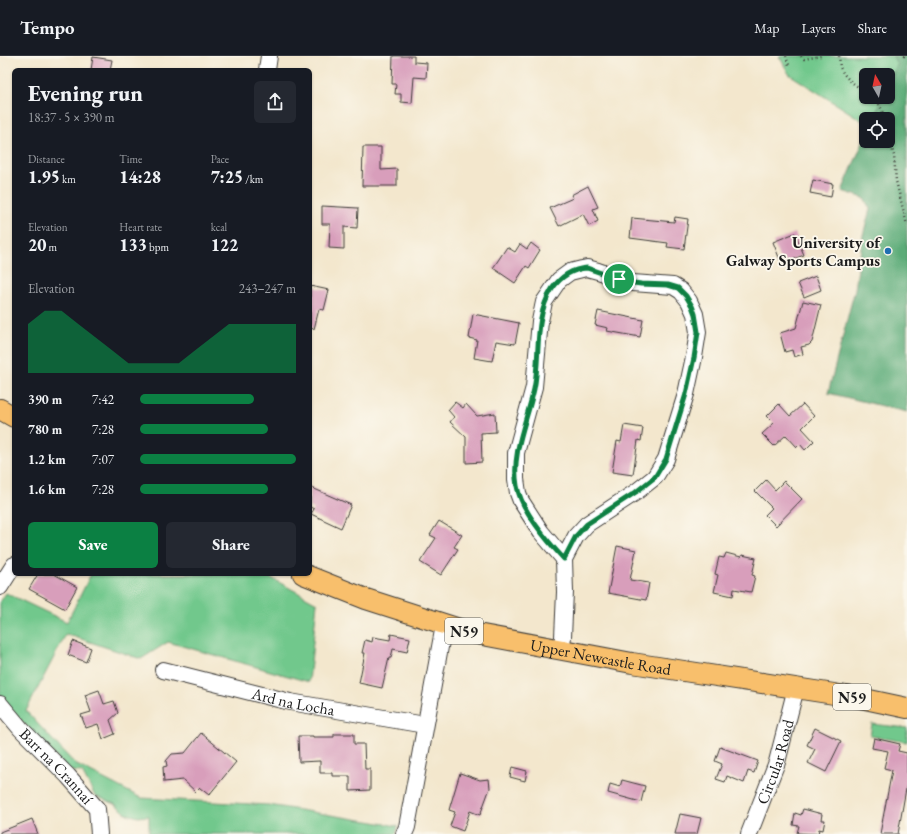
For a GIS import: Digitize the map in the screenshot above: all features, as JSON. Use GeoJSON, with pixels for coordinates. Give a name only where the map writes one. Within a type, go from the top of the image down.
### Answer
{"type":"FeatureCollection","features":[{"type":"Feature","properties":{"kind":"main road"},"geometry":{"type":"LineString","coordinates":[[0,409],[12,416]]}},
{"type":"Feature","properties":{"kind":"main road","name":"Upper Newcastle Road"},"geometry":{"type":"LineString","coordinates":[[308,576],[366,599],[472,633],[632,663],[860,698],[907,708]]}},
{"type":"Feature","properties":{"kind":"street"},"geometry":{"type":"LineString","coordinates":[[561,650],[565,592],[564,559],[576,536],[587,524],[636,492],[655,477],[666,459],[686,394],[698,332],[695,314],[690,301],[674,286],[633,283],[587,268],[570,272],[559,280],[544,302],[540,321],[534,387],[516,453],[516,479],[521,501],[541,532],[564,559]]}},
{"type":"Feature","properties":{"kind":"street"},"geometry":{"type":"LineString","coordinates":[[0,587],[12,568]]}},
{"type":"Feature","properties":{"kind":"street"},"geometry":{"type":"LineString","coordinates":[[404,834],[444,625]]}},
{"type":"Feature","properties":{"kind":"street","name":"Ard na Locha"},"geometry":{"type":"LineString","coordinates":[[163,670],[290,702],[425,725]]}},
{"type":"Feature","properties":{"kind":"street","name":"Circular Road"},"geometry":{"type":"LineString","coordinates":[[749,834],[777,762],[796,688]]}},
{"type":"Feature","properties":{"kind":"street","name":"Barr na Crannaí"},"geometry":{"type":"LineString","coordinates":[[0,704],[21,729],[68,776],[97,809],[99,834]]}},
{"type":"Feature","properties":{"kind":"path"},"geometry":{"type":"LineString","coordinates":[[786,56],[789,65]]}},
{"type":"Feature","properties":{"kind":"path"},"geometry":{"type":"LineString","coordinates":[[801,56],[804,59],[821,56]]}},
{"type":"Feature","properties":{"kind":"path"},"geometry":{"type":"LineString","coordinates":[[840,56],[840,68],[845,75],[859,88]]}},
{"type":"Feature","properties":{"kind":"path"},"geometry":{"type":"LineString","coordinates":[[892,148],[896,181],[907,225]]}},
{"type":"Feature","properties":{"kind":"green space"},"geometry":{"type":"Polygon","coordinates":[[[779,56],[907,56],[894,112],[859,112],[859,119],[789,74],[779,56]]]}},
{"type":"Feature","properties":{"kind":"green space","name":"University of Galway Sports Campus"},"geometry":{"type":"Polygon","coordinates":[[[893,56],[907,56],[907,412],[828,393],[855,289],[863,235],[870,209],[864,198],[842,191],[860,148],[895,148],[895,112],[876,112],[880,104],[895,104],[895,69],[897,65],[893,56]]]}},
{"type":"Feature","properties":{"kind":"green space"},"geometry":{"type":"Polygon","coordinates":[[[90,576],[268,576],[317,603],[309,682],[168,642],[141,659],[66,634],[26,711],[75,764],[141,798],[269,805],[398,826],[396,834],[149,834],[149,816],[138,817],[127,814],[115,804],[95,796],[82,772],[69,771],[8,707],[0,696],[0,602],[6,593],[67,622],[90,576]]]}},
{"type":"Feature","properties":{"kind":"green space"},"geometry":{"type":"Polygon","coordinates":[[[872,724],[907,728],[907,742],[870,736],[872,724]]]}},
{"type":"Feature","properties":{"kind":"building"},"geometry":{"type":"Polygon","coordinates":[[[393,56],[414,56],[414,62],[427,63],[426,78],[414,77],[412,103],[401,102],[401,94],[395,94],[396,84],[392,84],[393,56]]]}},
{"type":"Feature","properties":{"kind":"building"},"geometry":{"type":"Polygon","coordinates":[[[93,57],[112,60],[110,68],[91,68],[93,57]]]}},
{"type":"Feature","properties":{"kind":"building"},"geometry":{"type":"Polygon","coordinates":[[[363,147],[381,147],[381,170],[397,169],[397,186],[362,186],[363,147]]]}},
{"type":"Feature","properties":{"kind":"building"},"geometry":{"type":"Polygon","coordinates":[[[813,180],[833,184],[831,197],[810,193],[813,180]]]}},
{"type":"Feature","properties":{"kind":"building"},"geometry":{"type":"Polygon","coordinates":[[[588,186],[598,207],[593,209],[598,221],[589,226],[583,214],[559,226],[550,208],[573,198],[571,195],[588,186]]]}},
{"type":"Feature","properties":{"kind":"building"},"geometry":{"type":"Polygon","coordinates":[[[322,206],[358,208],[357,228],[344,227],[344,249],[329,248],[330,224],[322,224],[322,206]]]}},
{"type":"Feature","properties":{"kind":"building"},"geometry":{"type":"Polygon","coordinates":[[[675,217],[688,219],[684,249],[667,247],[668,243],[630,238],[632,218],[674,222],[675,217]]]}},
{"type":"Feature","properties":{"kind":"building"},"geometry":{"type":"Polygon","coordinates":[[[795,233],[804,255],[786,262],[784,259],[780,260],[773,242],[795,233]]]}},
{"type":"Feature","properties":{"kind":"building"},"geometry":{"type":"Polygon","coordinates":[[[531,243],[540,250],[529,268],[526,266],[515,283],[493,268],[507,247],[515,252],[520,244],[527,249],[531,243]]]}},
{"type":"Feature","properties":{"kind":"building"},"geometry":{"type":"Polygon","coordinates":[[[816,276],[821,290],[804,297],[798,283],[816,276]]]}},
{"type":"Feature","properties":{"kind":"building"},"geometry":{"type":"Polygon","coordinates":[[[312,286],[329,290],[324,310],[319,309],[314,329],[312,328],[312,286]]]}},
{"type":"Feature","properties":{"kind":"building"},"geometry":{"type":"Polygon","coordinates":[[[803,301],[821,305],[812,342],[809,345],[801,347],[803,354],[794,357],[792,350],[785,352],[780,333],[796,328],[803,301]]]}},
{"type":"Feature","properties":{"kind":"building"},"geometry":{"type":"Polygon","coordinates":[[[598,311],[643,320],[640,337],[607,331],[608,328],[595,325],[598,311]]]}},
{"type":"Feature","properties":{"kind":"building"},"geometry":{"type":"Polygon","coordinates":[[[473,314],[519,323],[515,344],[496,341],[492,361],[474,358],[477,340],[469,338],[473,314]]]}},
{"type":"Feature","properties":{"kind":"building"},"geometry":{"type":"Polygon","coordinates":[[[455,402],[463,408],[466,404],[477,416],[495,413],[496,432],[481,433],[482,462],[466,463],[466,437],[450,422],[454,417],[448,410],[455,402]]]}},
{"type":"Feature","properties":{"kind":"building"},"geometry":{"type":"Polygon","coordinates":[[[779,404],[790,416],[803,404],[814,416],[802,428],[814,441],[805,450],[800,444],[797,447],[786,435],[774,446],[762,434],[774,423],[767,416],[779,404]]]}},
{"type":"Feature","properties":{"kind":"building"},"geometry":{"type":"Polygon","coordinates":[[[624,425],[643,428],[641,441],[638,440],[633,475],[612,472],[617,441],[621,442],[624,425]]]}},
{"type":"Feature","properties":{"kind":"building"},"geometry":{"type":"Polygon","coordinates":[[[766,480],[775,490],[784,481],[802,499],[776,526],[765,515],[772,508],[755,491],[766,480]]]}},
{"type":"Feature","properties":{"kind":"building"},"geometry":{"type":"Polygon","coordinates":[[[312,488],[351,505],[341,528],[312,514],[314,509],[312,508],[312,488]]]}},
{"type":"Feature","properties":{"kind":"building"},"geometry":{"type":"Polygon","coordinates":[[[439,521],[462,535],[454,547],[458,549],[441,575],[420,562],[436,538],[430,535],[439,521]]]}},
{"type":"Feature","properties":{"kind":"building"},"geometry":{"type":"Polygon","coordinates":[[[617,546],[636,550],[630,580],[649,583],[646,600],[608,593],[617,546]]]}},
{"type":"Feature","properties":{"kind":"building"},"geometry":{"type":"Polygon","coordinates":[[[726,553],[741,557],[742,555],[756,558],[752,575],[755,576],[751,592],[734,589],[733,596],[714,592],[718,575],[715,574],[719,557],[724,558],[726,553]]]}},
{"type":"Feature","properties":{"kind":"building"},"geometry":{"type":"Polygon","coordinates":[[[37,576],[58,576],[77,587],[65,609],[29,589],[37,576]]]}},
{"type":"Feature","properties":{"kind":"building"},"geometry":{"type":"Polygon","coordinates":[[[391,634],[410,638],[407,652],[393,649],[391,658],[389,658],[382,688],[359,683],[365,653],[362,653],[365,640],[372,642],[373,637],[390,640],[391,634]]]}},
{"type":"Feature","properties":{"kind":"building"},"geometry":{"type":"Polygon","coordinates":[[[73,641],[91,648],[86,662],[68,655],[73,641]]]}},
{"type":"Feature","properties":{"kind":"building"},"geometry":{"type":"Polygon","coordinates":[[[99,690],[104,704],[114,701],[118,713],[110,720],[115,734],[103,739],[98,724],[86,728],[81,715],[91,712],[85,695],[99,690]]]}},
{"type":"Feature","properties":{"kind":"building"},"geometry":{"type":"Polygon","coordinates":[[[815,728],[841,741],[826,772],[808,763],[815,749],[807,745],[815,728]]]}},
{"type":"Feature","properties":{"kind":"building"},"geometry":{"type":"Polygon","coordinates":[[[201,733],[236,762],[209,795],[200,788],[196,792],[183,780],[164,782],[163,767],[167,766],[166,761],[172,754],[185,753],[201,733]]]}},
{"type":"Feature","properties":{"kind":"building"},"geometry":{"type":"Polygon","coordinates":[[[334,734],[354,734],[354,744],[364,744],[365,769],[370,769],[370,790],[350,791],[350,776],[332,776],[332,773],[320,773],[320,761],[299,762],[298,736],[334,737],[334,734]]]}},
{"type":"Feature","properties":{"kind":"building"},"geometry":{"type":"Polygon","coordinates":[[[874,738],[900,744],[898,751],[907,753],[907,783],[898,834],[880,834],[892,770],[884,768],[888,751],[872,748],[874,738]]]}},
{"type":"Feature","properties":{"kind":"building"},"geometry":{"type":"Polygon","coordinates":[[[720,747],[758,761],[754,773],[748,771],[744,783],[727,776],[725,782],[716,779],[722,764],[715,761],[720,747]]]}},
{"type":"Feature","properties":{"kind":"building"},"geometry":{"type":"Polygon","coordinates":[[[512,767],[527,771],[525,781],[510,777],[512,767]]]}},
{"type":"Feature","properties":{"kind":"building"},"geometry":{"type":"Polygon","coordinates":[[[460,773],[480,780],[489,779],[490,788],[480,815],[470,811],[463,831],[450,826],[455,812],[449,810],[460,773]]]}},
{"type":"Feature","properties":{"kind":"building"},"geometry":{"type":"Polygon","coordinates":[[[622,780],[645,786],[641,802],[608,793],[610,784],[620,787],[622,780]]]}},
{"type":"Feature","properties":{"kind":"building"},"geometry":{"type":"Polygon","coordinates":[[[803,809],[822,814],[821,820],[825,820],[823,830],[819,829],[818,834],[797,833],[799,826],[793,825],[795,813],[801,815],[803,809]]]}},
{"type":"Feature","properties":{"kind":"building"},"geometry":{"type":"Polygon","coordinates":[[[680,814],[701,818],[697,834],[675,834],[680,814]]]}},
{"type":"Feature","properties":{"kind":"building"},"geometry":{"type":"Polygon","coordinates":[[[32,819],[38,834],[0,834],[0,832],[32,819]]]}},
{"type":"Feature","properties":{"kind":"place","name":"University of Galway Sports Campus"},"geometry":{"type":"Point","coordinates":[888,251]}},
{"type":"Feature","properties":{"kind":"route"},"geometry":{"type":"LineString","coordinates":[[587,268],[619,279],[641,284],[674,286],[686,296],[690,301],[697,324],[698,332],[694,358],[686,394],[666,459],[655,477],[634,495],[587,524],[576,536],[564,559],[541,532],[521,501],[516,479],[516,453],[534,387],[540,321],[544,302],[559,280],[570,272],[587,268]]}}]}
